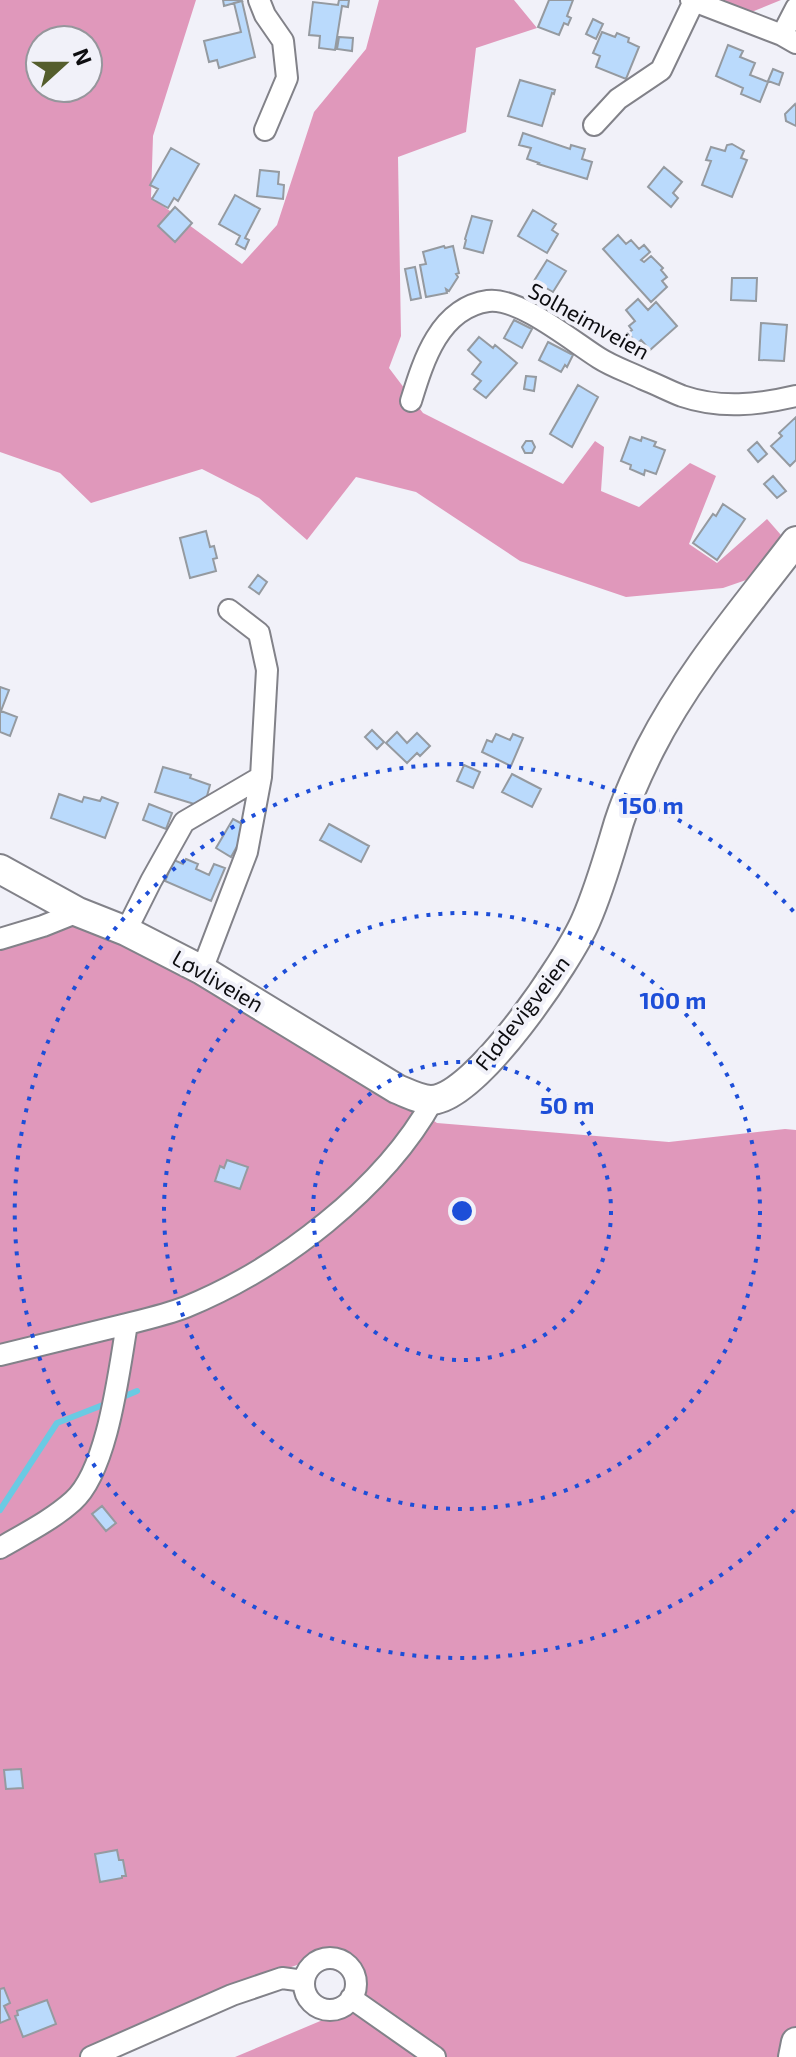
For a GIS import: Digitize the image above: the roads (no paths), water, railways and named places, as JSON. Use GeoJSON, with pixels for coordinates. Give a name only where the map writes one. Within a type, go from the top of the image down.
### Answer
{"type":"FeatureCollection","features":[{"type":"Feature","properties":{"kind":"main road","name":"Flødevigveien"},"geometry":{"type":"LineString","coordinates":[[433,1100],[453,1093],[470,1079],[559,971],[598,891],[619,820],[650,749],[671,711],[711,654],[796,541]]}},
{"type":"Feature","properties":{"kind":"main road","name":"Løvliveien"},"geometry":{"type":"LineString","coordinates":[[0,869],[78,912],[126,931],[202,970],[397,1089],[433,1100]]}},
{"type":"Feature","properties":{"kind":"main road"},"geometry":{"type":"LineString","coordinates":[[793,2057],[796,2042]]}},
{"type":"Feature","properties":{"kind":"street"},"geometry":{"type":"LineString","coordinates":[[259,0],[283,41],[287,78],[265,130]]}},
{"type":"Feature","properties":{"kind":"street"},"geometry":{"type":"LineString","coordinates":[[594,125],[618,99],[661,70],[692,1],[789,39],[796,8]]}},
{"type":"Feature","properties":{"kind":"street","name":"Solheimveien"},"geometry":{"type":"LineString","coordinates":[[411,401],[421,368],[435,339],[452,318],[469,306],[490,301],[519,306],[603,361],[681,396],[716,404],[740,405],[796,396]]}},
{"type":"Feature","properties":{"kind":"street"},"geometry":{"type":"LineString","coordinates":[[202,970],[247,852],[261,777],[267,670],[259,633],[229,610]]}},
{"type":"Feature","properties":{"kind":"street"},"geometry":{"type":"LineString","coordinates":[[126,931],[184,822],[261,777]]}},
{"type":"Feature","properties":{"kind":"street"},"geometry":{"type":"LineString","coordinates":[[0,939],[78,912]]}},
{"type":"Feature","properties":{"kind":"street","name":"Flødevigveien"},"geometry":{"type":"LineString","coordinates":[[0,1355],[185,1307],[254,1273],[304,1240],[365,1188],[419,1125],[433,1100]]}},
{"type":"Feature","properties":{"kind":"street"},"geometry":{"type":"LineString","coordinates":[[0,1548],[75,1500],[96,1467],[106,1435],[127,1324]]}},
{"type":"Feature","properties":{"kind":"street"},"geometry":{"type":"LineString","coordinates":[[327,1958],[343,1962],[354,1974],[356,1982],[351,1998],[337,2008],[321,2008],[313,2004],[304,1981],[312,1966],[327,1958]]}},
{"type":"Feature","properties":{"kind":"street"},"geometry":{"type":"LineString","coordinates":[[91,2057],[232,1995],[282,1978],[304,1981]]}},
{"type":"Feature","properties":{"kind":"street"},"geometry":{"type":"LineString","coordinates":[[351,1998],[435,2057]]}},
{"type":"Feature","properties":{"kind":"waterway"},"geometry":{"type":"LineString","coordinates":[[118,1399],[137,1391]]}},
{"type":"Feature","properties":{"kind":"waterway"},"geometry":{"type":"LineString","coordinates":[[0,1510],[57,1423],[108,1403]]}}]}
